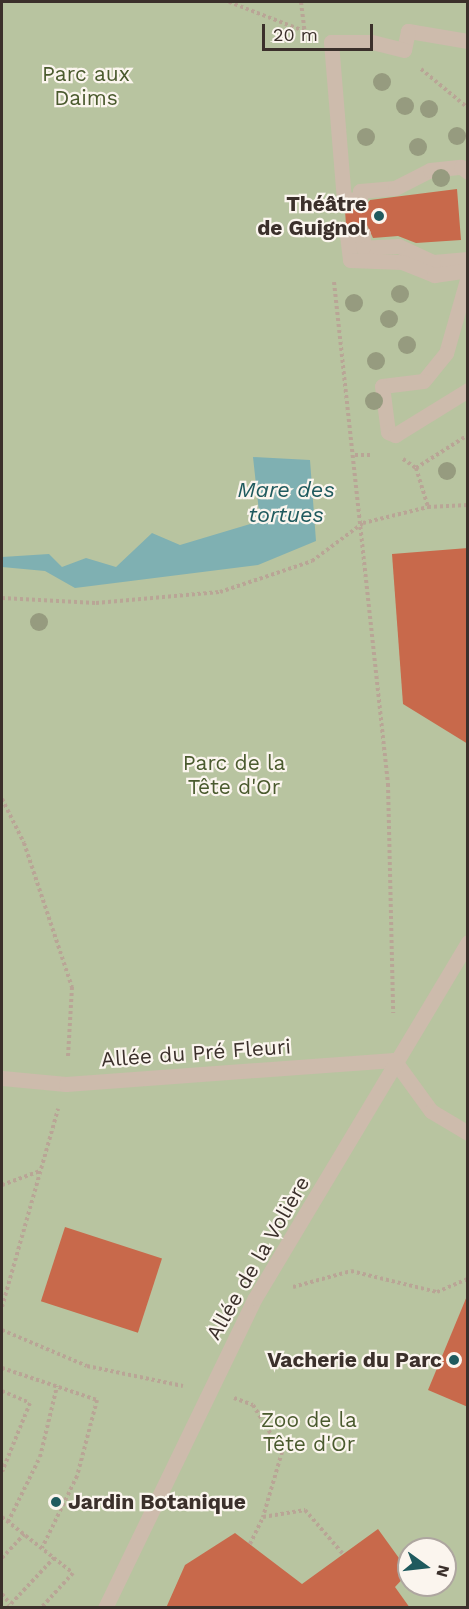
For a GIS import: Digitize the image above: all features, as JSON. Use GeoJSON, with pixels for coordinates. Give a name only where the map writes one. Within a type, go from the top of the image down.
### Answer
{"type":"FeatureCollection","features":[{"type":"Feature","properties":{"kind":"street"},"geometry":{"type":"LineString","coordinates":[[468,41],[408,31],[404,50],[371,42],[331,42],[344,200],[360,199],[360,191],[394,188],[430,170],[461,166],[468,172]]}},
{"type":"Feature","properties":{"kind":"street"},"geometry":{"type":"LineString","coordinates":[[468,259],[433,262],[398,246],[363,248],[363,234],[346,235],[350,260],[402,262],[434,275],[468,270]]}},
{"type":"Feature","properties":{"kind":"street"},"geometry":{"type":"LineString","coordinates":[[468,276],[446,353],[423,381],[382,386],[388,432],[395,435],[468,390]]}},
{"type":"Feature","properties":{"kind":"street","name":"Allée de la Volière"},"geometry":{"type":"LineString","coordinates":[[105,1608],[255,1298],[394,1060],[468,942]]}},
{"type":"Feature","properties":{"kind":"street"},"geometry":{"type":"LineString","coordinates":[[394,1060],[431,1111],[468,1133]]}},
{"type":"Feature","properties":{"kind":"street","name":"Allée du Pré Fleuri"},"geometry":{"type":"LineString","coordinates":[[2,1078],[66,1084],[394,1060]]}},
{"type":"Feature","properties":{"kind":"path"},"geometry":{"type":"LineString","coordinates":[[229,2],[331,42]]}},
{"type":"Feature","properties":{"kind":"path"},"geometry":{"type":"LineString","coordinates":[[301,2],[305,42]]}},
{"type":"Feature","properties":{"kind":"path"},"geometry":{"type":"LineString","coordinates":[[326,217],[329,236]]}},
{"type":"Feature","properties":{"kind":"path"},"geometry":{"type":"LineString","coordinates":[[306,228],[328,227]]}},
{"type":"Feature","properties":{"kind":"path"},"geometry":{"type":"LineString","coordinates":[[334,279],[363,522],[388,784],[394,1060]]}},
{"type":"Feature","properties":{"kind":"path"},"geometry":{"type":"LineString","coordinates":[[395,435],[398,454],[416,468],[428,507]]}},
{"type":"Feature","properties":{"kind":"path"},"geometry":{"type":"LineString","coordinates":[[416,468],[468,435]]}},
{"type":"Feature","properties":{"kind":"path"},"geometry":{"type":"LineString","coordinates":[[2,598],[96,603],[220,592],[312,561],[363,522],[428,507],[468,505]]}},
{"type":"Feature","properties":{"kind":"path"},"geometry":{"type":"LineString","coordinates":[[2,799],[24,843],[72,987],[66,1084],[2,1307]]}},
{"type":"Feature","properties":{"kind":"path"},"geometry":{"type":"LineString","coordinates":[[2,1185],[40,1172]]}},
{"type":"Feature","properties":{"kind":"path"},"geometry":{"type":"LineString","coordinates":[[255,1298],[351,1271],[437,1292],[468,1279]]}},
{"type":"Feature","properties":{"kind":"path"},"geometry":{"type":"LineString","coordinates":[[2,1330],[87,1366],[209,1390],[253,1405],[282,1452],[263,1517],[250,1544]]}},
{"type":"Feature","properties":{"kind":"path"},"geometry":{"type":"LineString","coordinates":[[2,1368],[97,1400],[77,1476],[42,1548]]}},
{"type":"Feature","properties":{"kind":"path"},"geometry":{"type":"LineString","coordinates":[[8,1522],[40,1457],[57,1386]]}},
{"type":"Feature","properties":{"kind":"path"},"geometry":{"type":"LineString","coordinates":[[2,1391],[30,1403],[2,1472]]}},
{"type":"Feature","properties":{"kind":"path"},"geometry":{"type":"LineString","coordinates":[[263,1517],[305,1510],[343,1554]]}},
{"type":"Feature","properties":{"kind":"path"},"geometry":{"type":"LineString","coordinates":[[2,1517],[73,1573],[41,1608]]}},
{"type":"Feature","properties":{"kind":"path"},"geometry":{"type":"LineString","coordinates":[[2,1558],[24,1534]]}},
{"type":"Feature","properties":{"kind":"path"},"geometry":{"type":"LineString","coordinates":[[2,1594],[8,1606],[54,1558]]}},
{"type":"Feature","properties":{"kind":"green space","name":"Parc de la Tête d'Or"},"geometry":{"type":"Polygon","coordinates":[[[2,2],[467,2],[467,1607],[2,1608],[2,2]]]}},
{"type":"Feature","properties":{"kind":"water","name":"Mare des tortues"},"geometry":{"type":"Polygon","coordinates":[[[253,457],[310,460],[316,541],[258,565],[75,588],[45,571],[2,567],[2,557],[49,554],[62,567],[86,558],[116,567],[152,533],[180,545],[260,521],[253,457]]]}},
{"type":"Feature","properties":{"kind":"building"},"geometry":{"type":"Polygon","coordinates":[[[457,189],[461,240],[416,243],[398,236],[373,238],[367,225],[346,225],[345,210],[365,207],[370,200],[457,189]]]}},
{"type":"Feature","properties":{"kind":"building"},"geometry":{"type":"Polygon","coordinates":[[[468,548],[468,744],[403,704],[392,554],[468,548]]]}},
{"type":"Feature","properties":{"kind":"building"},"geometry":{"type":"Polygon","coordinates":[[[65,1227],[162,1259],[138,1333],[41,1301],[65,1227]]]}},
{"type":"Feature","properties":{"kind":"building","name":"Vacherie du Parc"},"geometry":{"type":"Polygon","coordinates":[[[468,1297],[468,1407],[428,1390],[468,1297]]]}},
{"type":"Feature","properties":{"kind":"building"},"geometry":{"type":"Polygon","coordinates":[[[378,1529],[397,1555],[397,1585],[395,1587],[397,1597],[402,1597],[410,1608],[166,1608],[185,1565],[235,1533],[302,1584],[378,1529]]]}},
{"type":"Feature","properties":{"kind":"place","name":"Théâtre de Guignol"},"geometry":{"type":"Point","coordinates":[379,216]}},
{"type":"Feature","properties":{"kind":"place","name":"Vacherie du Parc"},"geometry":{"type":"Point","coordinates":[454,1360]}},
{"type":"Feature","properties":{"kind":"place","name":"Jardin Botanique"},"geometry":{"type":"Point","coordinates":[56,1502]}},
{"type":"Feature","properties":{"kind":"park label","name":"Parc aux Daims"},"geometry":{"type":"Point","coordinates":[86,86]}},
{"type":"Feature","properties":{"kind":"park label","name":"Zoo de la Tête d'Or"},"geometry":{"type":"Point","coordinates":[309,1432]}}]}
